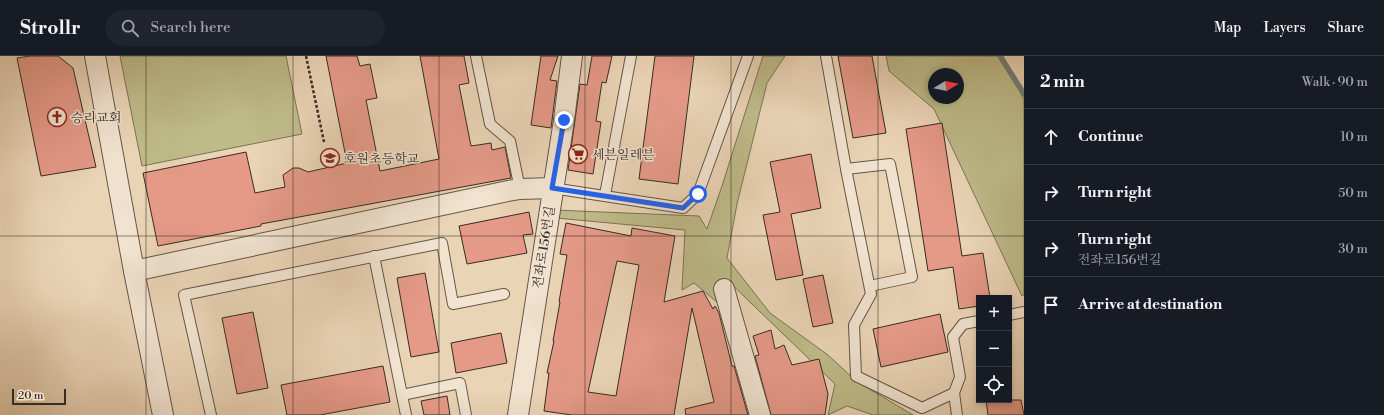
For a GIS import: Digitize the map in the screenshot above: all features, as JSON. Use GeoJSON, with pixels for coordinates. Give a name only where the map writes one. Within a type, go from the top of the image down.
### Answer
{"type":"FeatureCollection","features":[{"type":"Feature","properties":{"kind":"street"},"geometry":{"type":"LineString","coordinates":[[95,56],[134,271],[163,415]]}},
{"type":"Feature","properties":{"kind":"street","name":"전좌로156번길"},"geometry":{"type":"LineString","coordinates":[[518,415],[572,56]]}},
{"type":"Feature","properties":{"kind":"street"},"geometry":{"type":"LineString","coordinates":[[134,271],[520,189],[552,188]]}},
{"type":"Feature","properties":{"kind":"street"},"geometry":{"type":"LineString","coordinates":[[724,289],[760,415]]}},
{"type":"Feature","properties":{"kind":"lane"},"geometry":{"type":"LineString","coordinates":[[476,56],[490,124],[510,141],[520,189]]}},
{"type":"Feature","properties":{"kind":"lane"},"geometry":{"type":"LineString","coordinates":[[605,195],[631,56]]}},
{"type":"Feature","properties":{"kind":"lane"},"geometry":{"type":"LineString","coordinates":[[552,188],[683,208],[698,194],[748,56]]}},
{"type":"Feature","properties":{"kind":"lane"},"geometry":{"type":"LineString","coordinates":[[826,56],[846,169],[872,294],[854,326],[856,376],[922,408],[954,393]]}},
{"type":"Feature","properties":{"kind":"lane"},"geometry":{"type":"LineString","coordinates":[[846,169],[890,164],[912,277],[870,286]]}},
{"type":"Feature","properties":{"kind":"lane"},"geometry":{"type":"LineString","coordinates":[[211,415],[184,294],[442,243],[453,304],[504,294]]}},
{"type":"Feature","properties":{"kind":"lane"},"geometry":{"type":"LineString","coordinates":[[374,256],[406,415]]}},
{"type":"Feature","properties":{"kind":"lane"},"geometry":{"type":"LineString","coordinates":[[1012,314],[1024,312]]}},
{"type":"Feature","properties":{"kind":"lane"},"geometry":{"type":"LineString","coordinates":[[958,415],[954,393],[960,377],[953,337],[964,324],[976,322]]}},
{"type":"Feature","properties":{"kind":"lane"},"geometry":{"type":"LineString","coordinates":[[402,394],[460,383],[466,415]]}},
{"type":"Feature","properties":{"kind":"path"},"geometry":{"type":"LineString","coordinates":[[306,56],[324,142]]}},
{"type":"Feature","properties":{"kind":"shaded area"},"geometry":{"type":"Polygon","coordinates":[[[120,56],[286,56],[302,134],[142,166],[120,56]]]}},
{"type":"Feature","properties":{"kind":"shaded area"},"geometry":{"type":"Polygon","coordinates":[[[763,56],[785,56],[767,83],[737,204],[727,258],[770,313],[828,355],[856,381],[913,415],[873,415],[847,406],[828,415],[835,384],[725,278],[718,303],[694,283],[682,290],[685,230],[556,218],[554,210],[699,216],[707,229],[763,56]]]}},
{"type":"Feature","properties":{"kind":"shaded area"},"geometry":{"type":"Polygon","coordinates":[[[886,56],[1003,56],[1024,100],[1024,295],[1022,296],[934,109],[928,104],[964,104],[964,68],[928,68],[928,104],[889,71],[886,56]]]}},
{"type":"Feature","properties":{"kind":"building","name":"승리교회"},"geometry":{"type":"Polygon","coordinates":[[[30,56],[58,56],[73,68],[96,167],[41,176],[17,58],[30,56]]]}},
{"type":"Feature","properties":{"kind":"building"},"geometry":{"type":"Polygon","coordinates":[[[326,56],[357,56],[360,66],[370,64],[377,98],[366,100],[380,171],[439,159],[420,56],[464,56],[469,83],[459,85],[471,146],[491,143],[492,150],[505,147],[511,178],[261,224],[261,226],[158,246],[143,173],[246,152],[255,193],[285,187],[283,175],[293,168],[299,168],[308,172],[347,163],[326,56]]]}},
{"type":"Feature","properties":{"kind":"building"},"geometry":{"type":"Polygon","coordinates":[[[541,56],[558,56],[550,80],[557,81],[551,128],[531,125],[541,56]]]}},
{"type":"Feature","properties":{"kind":"building"},"geometry":{"type":"Polygon","coordinates":[[[592,56],[612,56],[606,83],[602,82],[596,121],[601,122],[593,174],[568,170],[580,84],[587,85],[592,56]]]}},
{"type":"Feature","properties":{"kind":"building"},"geometry":{"type":"Polygon","coordinates":[[[655,56],[694,56],[678,184],[639,179],[655,56]]]}},
{"type":"Feature","properties":{"kind":"building"},"geometry":{"type":"Polygon","coordinates":[[[838,56],[872,56],[886,133],[853,138],[838,56]]]}},
{"type":"Feature","properties":{"kind":"building"},"geometry":{"type":"Polygon","coordinates":[[[942,123],[962,256],[983,253],[990,295],[976,295],[976,306],[959,309],[953,267],[928,271],[906,129],[942,123]]]}},
{"type":"Feature","properties":{"kind":"building"},"geometry":{"type":"Polygon","coordinates":[[[811,154],[821,208],[791,214],[803,275],[776,280],[763,215],[780,212],[770,162],[811,154]]]}},
{"type":"Feature","properties":{"kind":"building"},"geometry":{"type":"Polygon","coordinates":[[[529,212],[533,234],[523,235],[527,253],[467,264],[459,226],[529,212]]]}},
{"type":"Feature","properties":{"kind":"building"},"geometry":{"type":"Polygon","coordinates":[[[566,223],[631,236],[632,228],[675,236],[664,302],[703,291],[713,309],[715,306],[719,313],[732,366],[734,366],[748,415],[686,415],[685,409],[714,402],[692,308],[674,415],[572,415],[544,411],[549,373],[547,373],[554,341],[567,255],[560,254],[566,223]],[[617,261],[588,392],[616,396],[639,265],[617,261]]]}},
{"type":"Feature","properties":{"kind":"building"},"geometry":{"type":"Polygon","coordinates":[[[425,273],[439,352],[411,357],[397,278],[425,273]]]}},
{"type":"Feature","properties":{"kind":"building"},"geometry":{"type":"Polygon","coordinates":[[[823,275],[833,323],[813,327],[803,279],[823,275]]]}},
{"type":"Feature","properties":{"kind":"building"},"geometry":{"type":"Polygon","coordinates":[[[253,312],[268,388],[237,394],[222,318],[253,312]]]}},
{"type":"Feature","properties":{"kind":"building"},"geometry":{"type":"Polygon","coordinates":[[[940,314],[948,352],[881,367],[873,329],[940,314]]]}},
{"type":"Feature","properties":{"kind":"building"},"geometry":{"type":"Polygon","coordinates":[[[771,330],[775,349],[784,345],[792,365],[819,359],[828,394],[825,415],[771,415],[755,356],[759,355],[753,336],[771,330]]]}},
{"type":"Feature","properties":{"kind":"building"},"geometry":{"type":"Polygon","coordinates":[[[501,333],[507,363],[456,373],[451,343],[501,333]]]}},
{"type":"Feature","properties":{"kind":"building"},"geometry":{"type":"Polygon","coordinates":[[[383,366],[390,402],[320,415],[287,415],[281,385],[383,366]]]}},
{"type":"Feature","properties":{"kind":"building"},"geometry":{"type":"Polygon","coordinates":[[[447,396],[450,415],[424,415],[421,401],[447,396]]]}},
{"type":"Feature","properties":{"kind":"building"},"geometry":{"type":"Polygon","coordinates":[[[1012,400],[1021,400],[1024,415],[988,415],[986,403],[1012,403],[1012,400]]]}},
{"type":"Feature","properties":{"kind":"waterway"},"geometry":{"type":"LineString","coordinates":[[1000,56],[1024,94]]}},
{"type":"Feature","properties":{"kind":"place","name":"승리교회"},"geometry":{"type":"Point","coordinates":[57,117]}},
{"type":"Feature","properties":{"kind":"place","name":"세븐일레븐"},"geometry":{"type":"Point","coordinates":[578,154]}},
{"type":"Feature","properties":{"kind":"place","name":"호원초등학교"},"geometry":{"type":"Point","coordinates":[330,158]}},
{"type":"Feature","properties":{"kind":"route"},"geometry":{"type":"LineString","coordinates":[[564,120],[552,188],[683,208],[698,194]]}}]}
